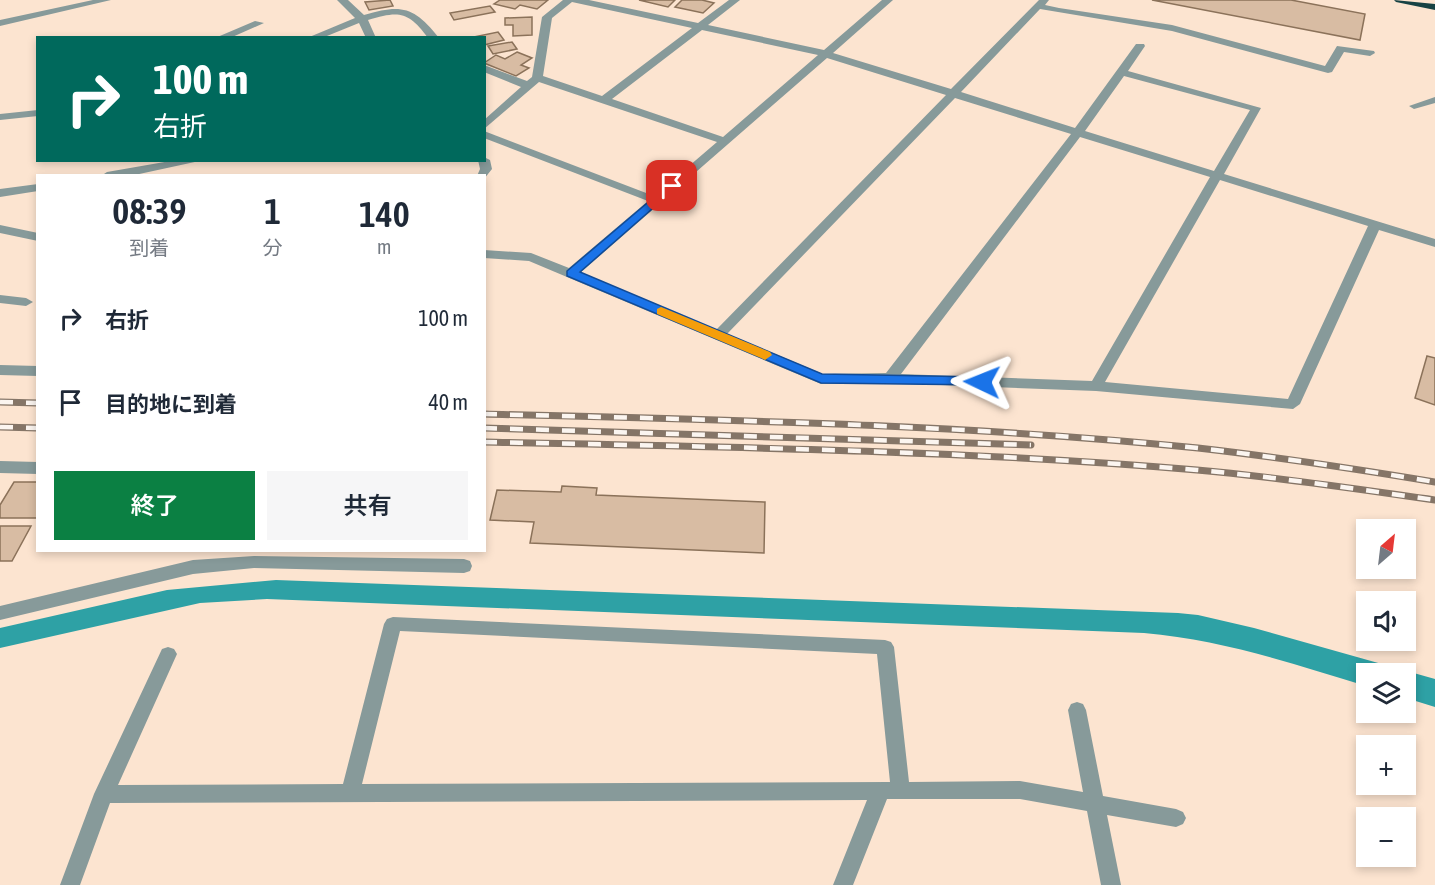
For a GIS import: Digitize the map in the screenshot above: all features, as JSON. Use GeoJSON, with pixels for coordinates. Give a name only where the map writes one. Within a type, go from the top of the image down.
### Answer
{"type":"FeatureCollection","features":[{"type":"Feature","properties":{"kind":"highway"},"geometry":{"type":"LineString","coordinates":[[1400,0],[1435,7]]}},
{"type":"Feature","properties":{"kind":"street"},"geometry":{"type":"LineString","coordinates":[[0,23],[106,0]]}},
{"type":"Feature","properties":{"kind":"street"},"geometry":{"type":"LineString","coordinates":[[342,0],[362,19],[370,36]]}},
{"type":"Feature","properties":{"kind":"street"},"geometry":{"type":"LineString","coordinates":[[486,124],[533,82],[547,17],[568,0]]}},
{"type":"Feature","properties":{"kind":"street"},"geometry":{"type":"LineString","coordinates":[[576,0],[701,25],[826,54],[1435,243]]}},
{"type":"Feature","properties":{"kind":"street"},"geometry":{"type":"LineString","coordinates":[[604,100],[735,0]]}},
{"type":"Feature","properties":{"kind":"street"},"geometry":{"type":"LineString","coordinates":[[572,273],[888,0]]}},
{"type":"Feature","properties":{"kind":"street"},"geometry":{"type":"LineString","coordinates":[[718,336],[1041,3],[1068,14],[1120,18],[1228,42],[1328,70],[1341,48],[1370,53]]}},
{"type":"Feature","properties":{"kind":"street"},"geometry":{"type":"LineString","coordinates":[[317,36],[362,19],[400,11],[412,14],[432,36]]}},
{"type":"Feature","properties":{"kind":"street"},"geometry":{"type":"LineString","coordinates":[[225,36],[259,23]]}},
{"type":"Feature","properties":{"kind":"street"},"geometry":{"type":"LineString","coordinates":[[890,378],[1078,132],[1140,46]]}},
{"type":"Feature","properties":{"kind":"street"},"geometry":{"type":"LineString","coordinates":[[486,70],[604,100],[725,141]]}},
{"type":"Feature","properties":{"kind":"street"},"geometry":{"type":"LineString","coordinates":[[1096,386],[1256,108],[1121,72]]}},
{"type":"Feature","properties":{"kind":"street"},"geometry":{"type":"LineString","coordinates":[[1414,106],[1435,100]]}},
{"type":"Feature","properties":{"kind":"street"},"geometry":{"type":"LineString","coordinates":[[0,117],[36,113]]}},
{"type":"Feature","properties":{"kind":"street"},"geometry":{"type":"LineString","coordinates":[[486,135],[655,200]]}},
{"type":"Feature","properties":{"kind":"street"},"geometry":{"type":"LineString","coordinates":[[118,174],[185,162]]}},
{"type":"Feature","properties":{"kind":"street"},"geometry":{"type":"LineString","coordinates":[[0,193],[36,187]]}},
{"type":"Feature","properties":{"kind":"street"},"geometry":{"type":"LineString","coordinates":[[486,254],[531,257],[821,379],[890,378],[1096,386],[1293,404],[1375,224]]}},
{"type":"Feature","properties":{"kind":"street"},"geometry":{"type":"LineString","coordinates":[[0,229],[36,237]]}},
{"type":"Feature","properties":{"kind":"street"},"geometry":{"type":"LineString","coordinates":[[0,299],[26,302]]}},
{"type":"Feature","properties":{"kind":"street"},"geometry":{"type":"LineString","coordinates":[[0,370],[36,371]]}},
{"type":"Feature","properties":{"kind":"street"},"geometry":{"type":"LineString","coordinates":[[0,467],[36,468]]}},
{"type":"Feature","properties":{"kind":"street"},"geometry":{"type":"LineString","coordinates":[[0,613],[194,567],[256,556],[464,566]]}},
{"type":"Feature","properties":{"kind":"street"},"geometry":{"type":"LineString","coordinates":[[350,793],[393,624],[885,647],[901,792]]}},
{"type":"Feature","properties":{"kind":"street"},"geometry":{"type":"LineString","coordinates":[[70,885],[104,794],[168,654]]}},
{"type":"Feature","properties":{"kind":"street"},"geometry":{"type":"LineString","coordinates":[[1077,710],[1111,885]]}},
{"type":"Feature","properties":{"kind":"street"},"geometry":{"type":"LineString","coordinates":[[104,794],[1020,790],[1176,818]]}},
{"type":"Feature","properties":{"kind":"street"},"geometry":{"type":"LineString","coordinates":[[843,885],[880,792]]}},
{"type":"Feature","properties":{"kind":"water"},"geometry":{"type":"Polygon","coordinates":[[[276,580],[1178,613],[1198,615],[1254,628],[1378,663],[1356,663],[1356,683],[1229,647],[1144,633],[267,599],[200,603],[0,648],[0,628],[167,590],[276,580]]]}},
{"type":"Feature","properties":{"kind":"water"},"geometry":{"type":"Polygon","coordinates":[[[1416,674],[1435,679],[1435,707],[1416,701],[1416,674]]]}},
{"type":"Feature","properties":{"kind":"building"},"geometry":{"type":"Polygon","coordinates":[[[390,0],[393,6],[369,10],[365,2],[390,0]]]}},
{"type":"Feature","properties":{"kind":"building"},"geometry":{"type":"Polygon","coordinates":[[[500,0],[548,0],[537,9],[520,5],[515,9],[494,4],[500,0]]]}},
{"type":"Feature","properties":{"kind":"building"},"geometry":{"type":"Polygon","coordinates":[[[639,0],[675,0],[668,7],[639,0]]]}},
{"type":"Feature","properties":{"kind":"building"},"geometry":{"type":"Polygon","coordinates":[[[682,0],[702,0],[714,3],[703,13],[675,7],[682,0]]]}},
{"type":"Feature","properties":{"kind":"building"},"geometry":{"type":"Polygon","coordinates":[[[1152,0],[1291,0],[1365,14],[1360,40],[1152,0]]]}},
{"type":"Feature","properties":{"kind":"building"},"geometry":{"type":"Polygon","coordinates":[[[490,6],[495,12],[454,20],[450,13],[490,6]]]}},
{"type":"Feature","properties":{"kind":"building"},"geometry":{"type":"Polygon","coordinates":[[[532,17],[532,35],[513,36],[513,25],[505,25],[505,18],[532,17]]]}},
{"type":"Feature","properties":{"kind":"building"},"geometry":{"type":"Polygon","coordinates":[[[498,32],[504,40],[486,44],[486,36],[479,36],[498,32]]]}},
{"type":"Feature","properties":{"kind":"building"},"geometry":{"type":"Polygon","coordinates":[[[512,42],[517,49],[493,54],[488,46],[512,42]]]}},
{"type":"Feature","properties":{"kind":"building"},"geometry":{"type":"Polygon","coordinates":[[[517,52],[532,58],[521,65],[529,68],[516,76],[486,64],[496,55],[505,59],[517,52]]]}},
{"type":"Feature","properties":{"kind":"building"},"geometry":{"type":"Polygon","coordinates":[[[1427,356],[1435,358],[1435,405],[1415,398],[1427,356]]]}},
{"type":"Feature","properties":{"kind":"building"},"geometry":{"type":"Polygon","coordinates":[[[14,482],[36,482],[36,518],[0,518],[0,505],[14,482]]]}},
{"type":"Feature","properties":{"kind":"building"},"geometry":{"type":"Polygon","coordinates":[[[562,486],[597,488],[596,495],[765,502],[764,553],[530,543],[534,522],[490,520],[497,490],[561,492],[562,486]]]}},
{"type":"Feature","properties":{"kind":"building"},"geometry":{"type":"Polygon","coordinates":[[[0,526],[31,526],[12,561],[0,561],[0,526]]]}},
{"type":"Feature","properties":{"kind":"railway"},"geometry":{"type":"LineString","coordinates":[[0,402],[36,403]]}},
{"type":"Feature","properties":{"kind":"railway"},"geometry":{"type":"LineString","coordinates":[[486,414],[841,424],[1020,433],[1198,448],[1435,482]]}},
{"type":"Feature","properties":{"kind":"railway"},"geometry":{"type":"LineString","coordinates":[[0,427],[36,428]]}},
{"type":"Feature","properties":{"kind":"railway"},"geometry":{"type":"LineString","coordinates":[[486,428],[1031,445]]}},
{"type":"Feature","properties":{"kind":"railway"},"geometry":{"type":"LineString","coordinates":[[486,442],[841,450],[1108,463],[1257,476],[1435,500]]}},
{"type":"Feature","properties":{"kind":"slow traffic"},"geometry":{"type":"LineString","coordinates":[[661,311],[765,355]]}},
{"type":"Feature","properties":{"kind":"route"},"geometry":{"type":"LineString","coordinates":[[672,186],[572,273],[821,379],[890,378],[982,382]]}}]}
